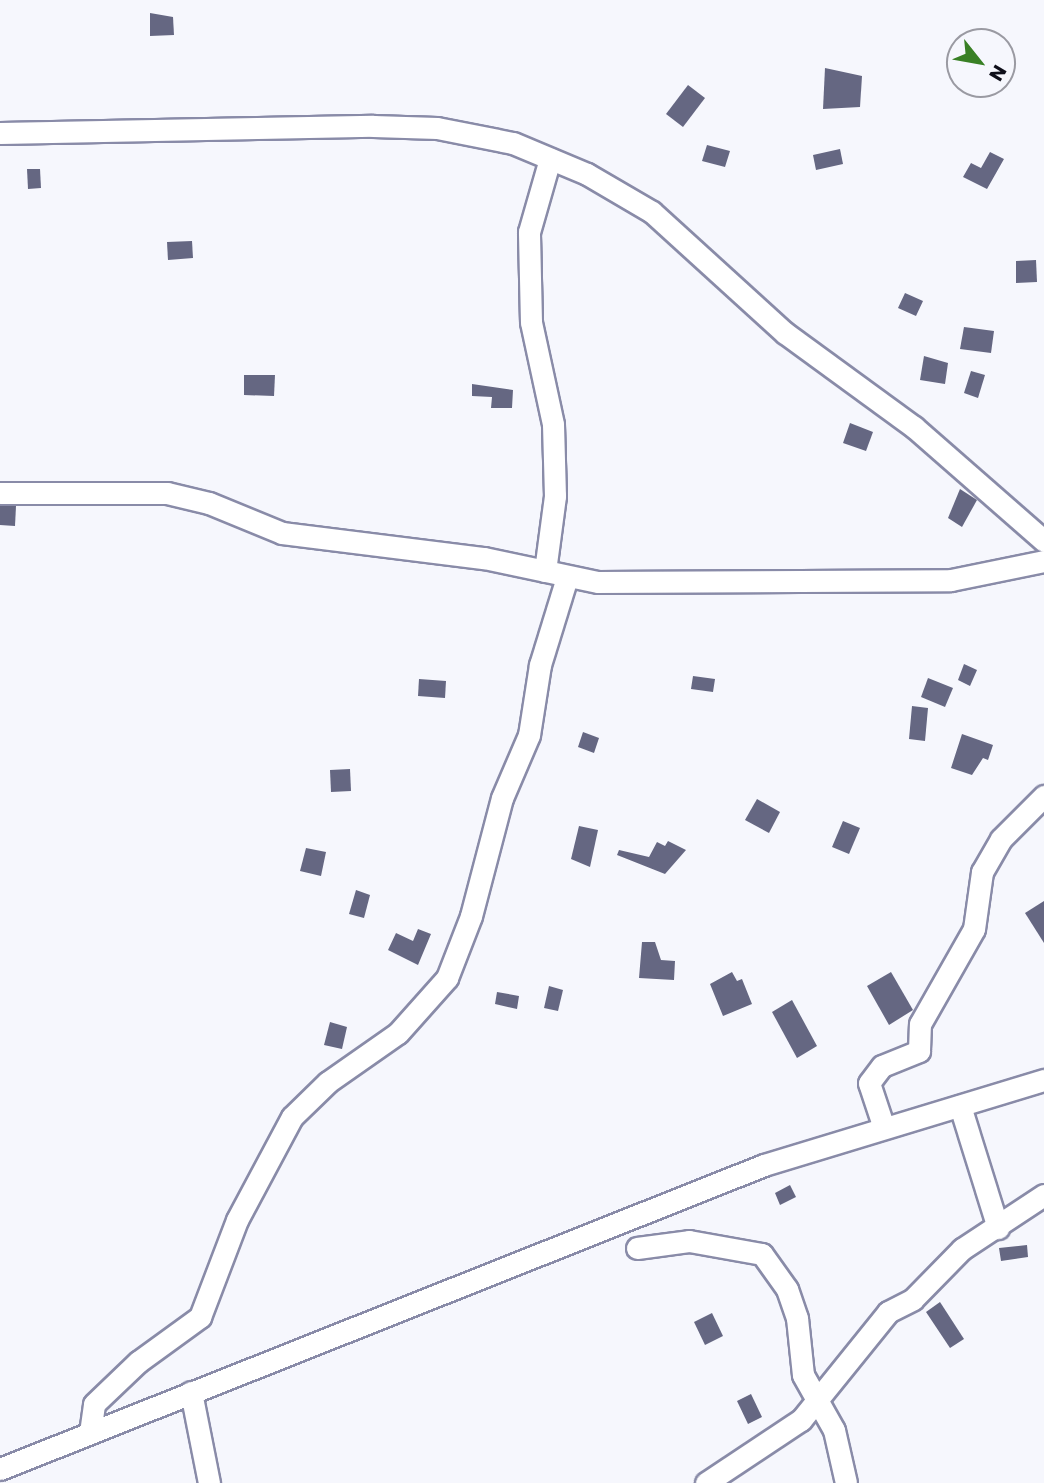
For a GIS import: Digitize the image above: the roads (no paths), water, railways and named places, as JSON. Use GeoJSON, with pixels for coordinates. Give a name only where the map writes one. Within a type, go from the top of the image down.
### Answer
{"type":"FeatureCollection","features":[{"type":"Feature","properties":{"kind":"street"},"geometry":{"type":"LineString","coordinates":[[0,133],[437,128],[513,144],[550,159],[652,212],[785,333],[923,435],[1044,541]]}},
{"type":"Feature","properties":{"kind":"street"},"geometry":{"type":"LineString","coordinates":[[545,571],[555,496],[553,424],[531,321],[529,232],[550,159]]}},
{"type":"Feature","properties":{"kind":"street"},"geometry":{"type":"LineString","coordinates":[[0,493],[167,493],[209,503],[282,533],[545,571],[567,577],[658,584],[951,580],[1044,561]]}},
{"type":"Feature","properties":{"kind":"street"},"geometry":{"type":"LineString","coordinates":[[90,1433],[94,1404],[138,1362],[200,1317],[237,1220],[292,1117],[328,1082],[398,1033],[447,978],[468,926],[502,798],[529,735],[540,665],[567,577]]}},
{"type":"Feature","properties":{"kind":"street"},"geometry":{"type":"LineString","coordinates":[[883,1125],[870,1089],[872,1077],[882,1066],[919,1051],[920,1024],[974,929],[982,872],[1001,839],[1044,796]]}},
{"type":"Feature","properties":{"kind":"street"},"geometry":{"type":"LineString","coordinates":[[0,1469],[645,1210],[883,1125],[960,1106],[1044,1080]]}},
{"type":"Feature","properties":{"kind":"street"},"geometry":{"type":"LineString","coordinates":[[960,1106],[998,1228]]}},
{"type":"Feature","properties":{"kind":"street"},"geometry":{"type":"LineString","coordinates":[[706,1483],[801,1420],[888,1312],[913,1299],[949,1259],[1044,1195]]}},
{"type":"Feature","properties":{"kind":"street"},"geometry":{"type":"LineString","coordinates":[[637,1248],[689,1241],[762,1254],[787,1289],[797,1318],[803,1375],[834,1430],[846,1483]]}},
{"type":"Feature","properties":{"kind":"street"},"geometry":{"type":"LineString","coordinates":[[191,1392],[209,1483]]}}]}
